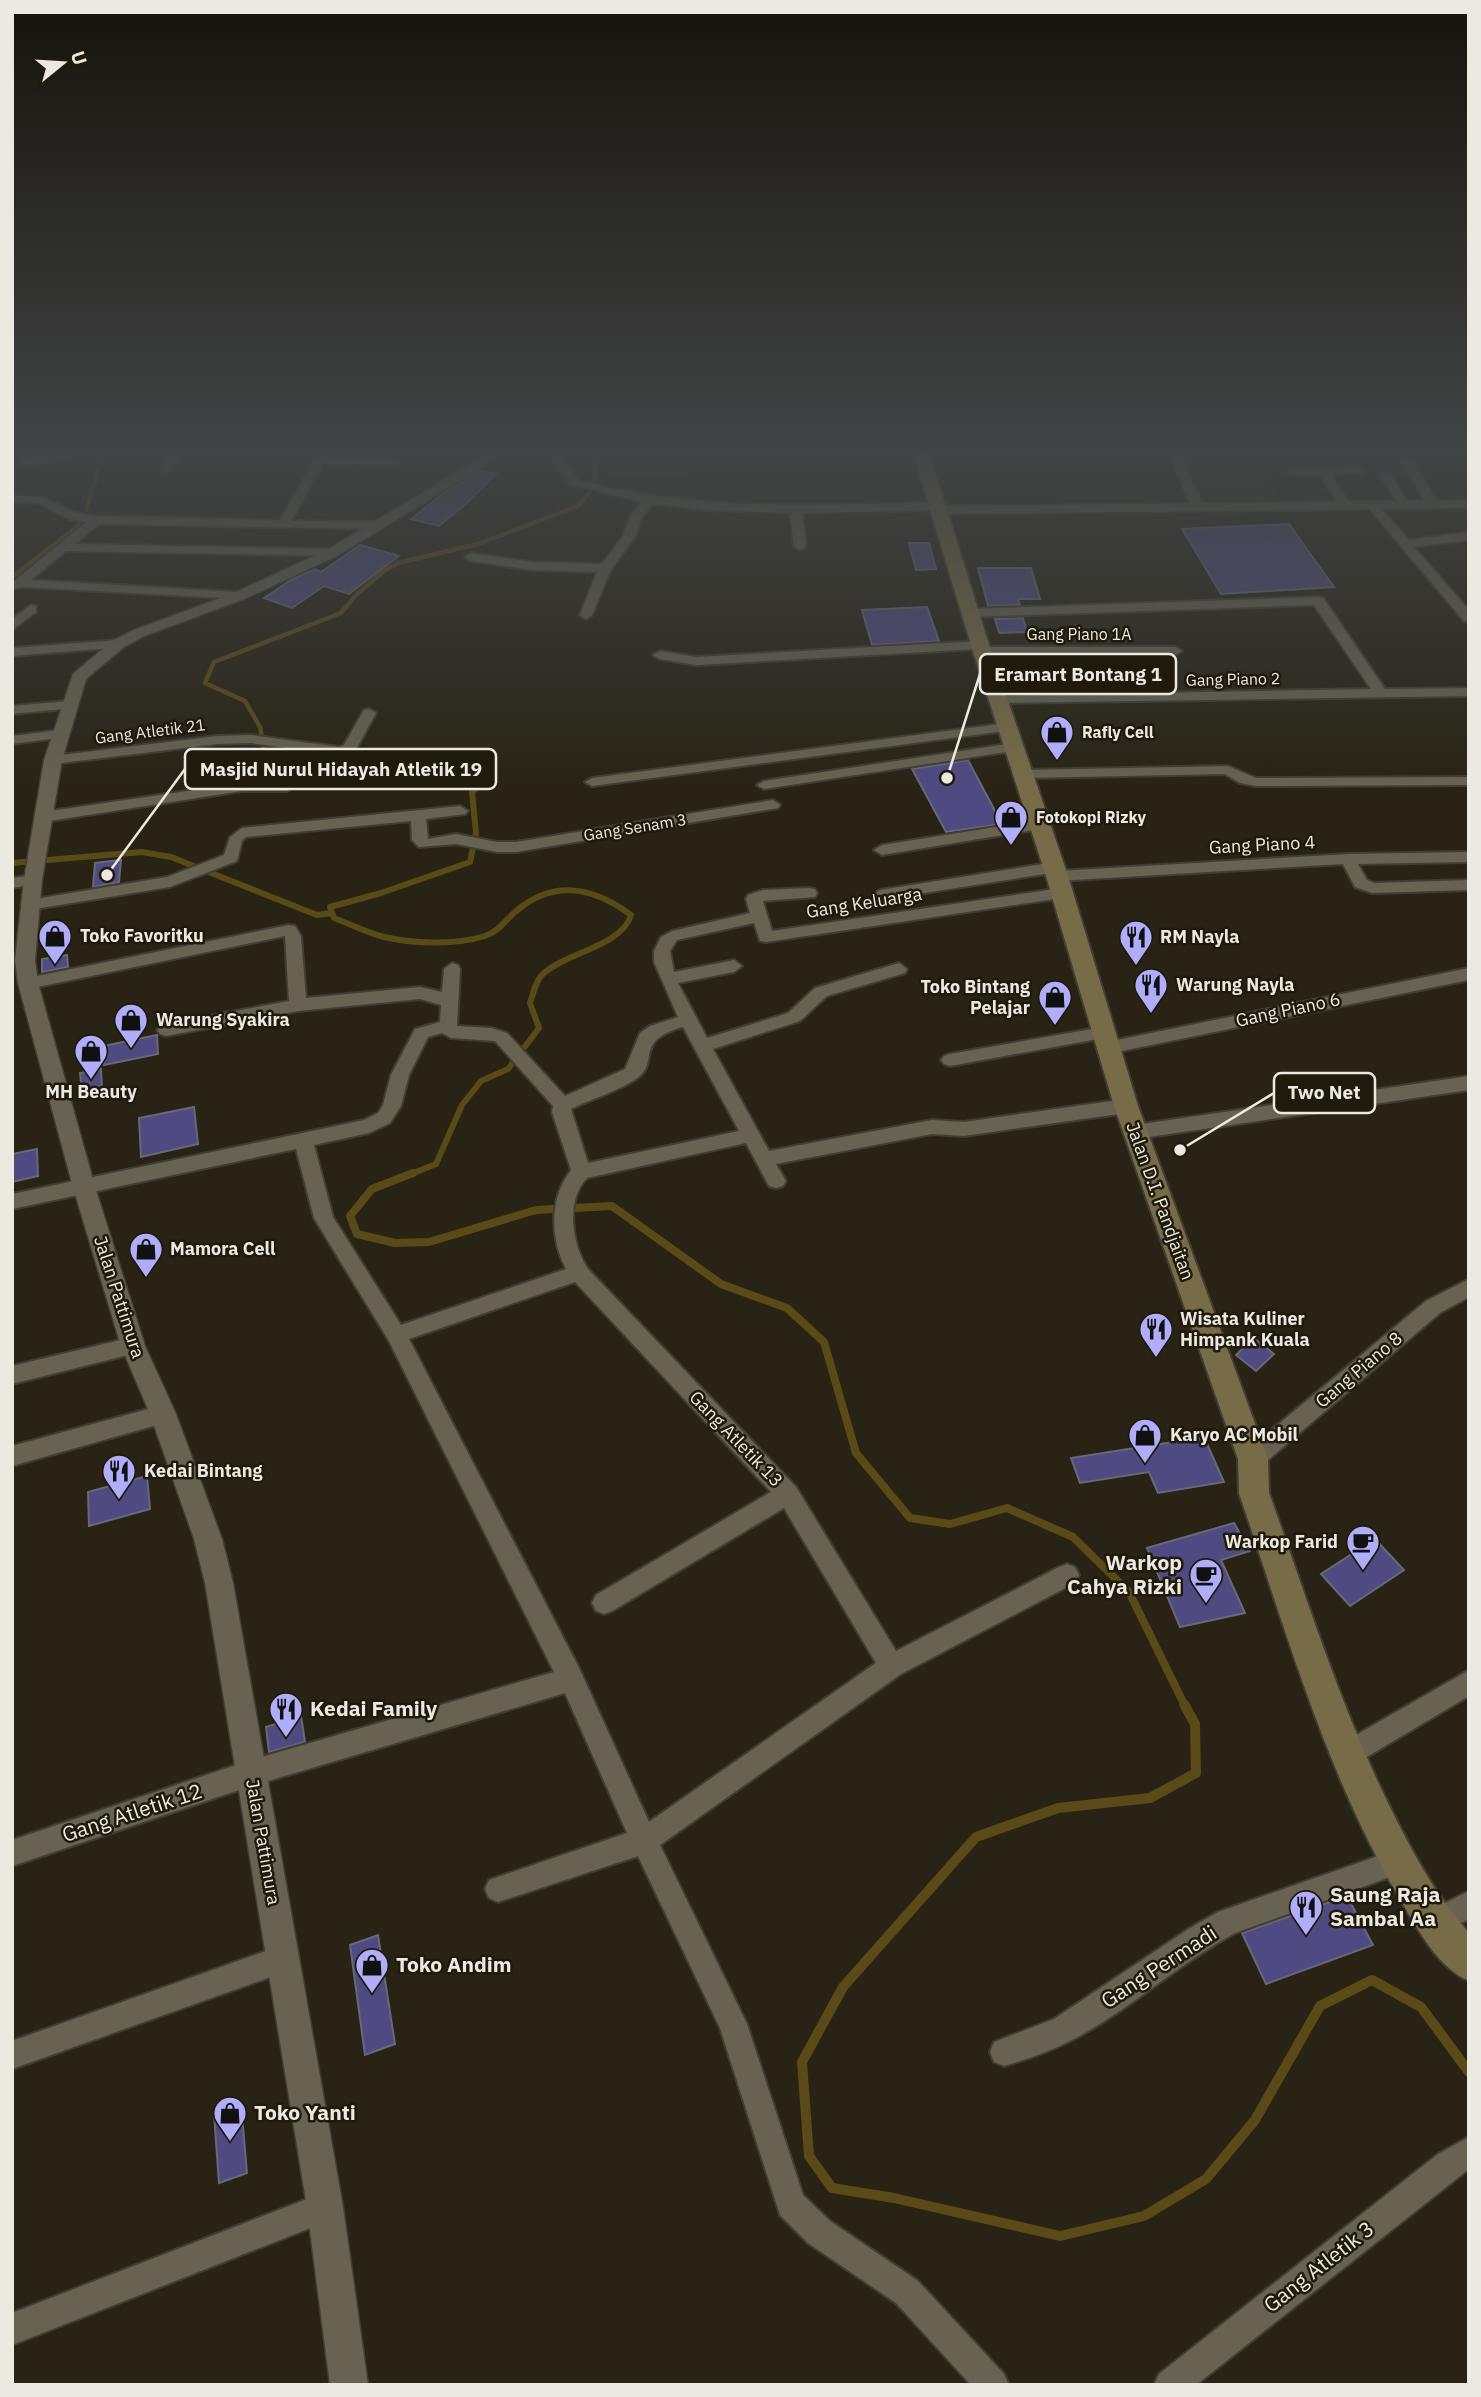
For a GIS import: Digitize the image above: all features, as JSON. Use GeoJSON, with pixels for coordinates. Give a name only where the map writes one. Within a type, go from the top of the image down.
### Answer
{"type":"FeatureCollection","features":[{"type":"Feature","properties":{"kind":"main road","name":"Jalan D.I. Pandjaitan"},"geometry":{"type":"LineString","coordinates":[[956,565],[1058,879],[1126,1106],[1253,1459],[1254,1493],[1346,1755],[1398,1862],[1435,1923],[1469,1962]]}},
{"type":"Feature","properties":{"kind":"street"},"geometry":{"type":"LineString","coordinates":[[16,586],[42,565]]}},
{"type":"Feature","properties":{"kind":"street","name":"Jalan Pattimura"},"geometry":{"type":"LineString","coordinates":[[306,565],[239,596],[139,633],[118,644],[79,677],[53,760],[29,878],[22,968],[84,1187],[133,1346],[163,1414],[208,1539],[219,1583],[325,2207],[349,2385]]}},
{"type":"Feature","properties":{"kind":"street"},"geometry":{"type":"LineString","coordinates":[[524,565],[605,568]]}},
{"type":"Feature","properties":{"kind":"street"},"geometry":{"type":"LineString","coordinates":[[586,615],[607,565]]}},
{"type":"Feature","properties":{"kind":"street"},"geometry":{"type":"LineString","coordinates":[[1424,565],[1469,618]]}},
{"type":"Feature","properties":{"kind":"street"},"geometry":{"type":"LineString","coordinates":[[16,586],[239,596]]}},
{"type":"Feature","properties":{"kind":"street"},"geometry":{"type":"LineString","coordinates":[[971,613],[1318,601],[1381,694]]}},
{"type":"Feature","properties":{"kind":"street"},"geometry":{"type":"LineString","coordinates":[[12,626],[31,609]]}},
{"type":"Feature","properties":{"kind":"street"},"geometry":{"type":"LineString","coordinates":[[12,652],[118,644]]}},
{"type":"Feature","properties":{"kind":"street","name":"Gang Piano 1A"},"geometry":{"type":"LineString","coordinates":[[660,655],[696,661],[982,648],[1175,651]]}},
{"type":"Feature","properties":{"kind":"street","name":"Gang Piano 2"},"geometry":{"type":"LineString","coordinates":[[998,699],[1469,692]]}},
{"type":"Feature","properties":{"kind":"street"},"geometry":{"type":"LineString","coordinates":[[12,710],[69,705]]}},
{"type":"Feature","properties":{"kind":"street","name":"Gang Atletik 21"},"geometry":{"type":"LineString","coordinates":[[53,760],[217,740],[251,739],[346,751],[369,713]]}},
{"type":"Feature","properties":{"kind":"street"},"geometry":{"type":"LineString","coordinates":[[12,740],[60,734]]}},
{"type":"Feature","properties":{"kind":"street"},"geometry":{"type":"LineString","coordinates":[[592,782],[1010,737]]}},
{"type":"Feature","properties":{"kind":"street"},"geometry":{"type":"LineString","coordinates":[[764,785],[1010,737]]}},
{"type":"Feature","properties":{"kind":"street"},"geometry":{"type":"LineString","coordinates":[[1024,774],[1228,770],[1245,780],[1256,782],[1469,781]]}},
{"type":"Feature","properties":{"kind":"street"},"geometry":{"type":"LineString","coordinates":[[43,817],[242,787],[287,787]]}},
{"type":"Feature","properties":{"kind":"street","name":"Gang Senam 3"},"geometry":{"type":"LineString","coordinates":[[418,817],[422,843],[462,839],[497,847],[516,847],[773,804]]}},
{"type":"Feature","properties":{"kind":"street"},"geometry":{"type":"LineString","coordinates":[[29,878],[170,883],[231,858],[235,840],[242,833],[460,811]]}},
{"type":"Feature","properties":{"kind":"street"},"geometry":{"type":"LineString","coordinates":[[882,850],[1041,825]]}},
{"type":"Feature","properties":{"kind":"street","name":"Gang Piano 4"},"geometry":{"type":"LineString","coordinates":[[1058,879],[1348,859],[1469,857]]}},
{"type":"Feature","properties":{"kind":"street"},"geometry":{"type":"LineString","coordinates":[[1348,859],[1358,878],[1372,888],[1469,886]]}},
{"type":"Feature","properties":{"kind":"street"},"geometry":{"type":"LineString","coordinates":[[880,895],[1058,879]]}},
{"type":"Feature","properties":{"kind":"street","name":"Gang Keluarga"},"geometry":{"type":"LineString","coordinates":[[809,892],[754,899],[764,933],[770,938],[1058,879]]}},
{"type":"Feature","properties":{"kind":"street"},"geometry":{"type":"LineString","coordinates":[[758,917],[672,936],[666,940],[661,955],[668,979],[688,1020],[776,1181]]}},
{"type":"Feature","properties":{"kind":"street"},"geometry":{"type":"LineString","coordinates":[[22,968],[289,930],[293,936],[298,1005]]}},
{"type":"Feature","properties":{"kind":"street"},"geometry":{"type":"LineString","coordinates":[[668,979],[734,966]]}},
{"type":"Feature","properties":{"kind":"street"},"geometry":{"type":"LineString","coordinates":[[452,969],[447,1026],[451,1032],[500,1037],[562,1105]]}},
{"type":"Feature","properties":{"kind":"street"},"geometry":{"type":"LineString","coordinates":[[702,1046],[794,1017],[821,992],[899,970]]}},
{"type":"Feature","properties":{"kind":"street","name":"Gang Piano 6"},"geometry":{"type":"LineString","coordinates":[[950,1060],[1105,1040],[1469,974]]}},
{"type":"Feature","properties":{"kind":"street"},"geometry":{"type":"LineString","coordinates":[[166,1030],[298,1005],[420,993],[434,995],[449,1002]]}},
{"type":"Feature","properties":{"kind":"street"},"geometry":{"type":"LineString","coordinates":[[562,1105],[631,1074],[639,1065],[643,1041],[650,1035],[688,1020]]}},
{"type":"Feature","properties":{"kind":"street"},"geometry":{"type":"LineString","coordinates":[[12,1202],[369,1126],[384,1118],[392,1106],[413,1044],[421,1033],[447,1026]]}},
{"type":"Feature","properties":{"kind":"street"},"geometry":{"type":"LineString","coordinates":[[1135,1132],[1469,1083]]}},
{"type":"Feature","properties":{"kind":"street"},"geometry":{"type":"LineString","coordinates":[[562,1105],[561,1112],[576,1179],[751,1135]]}},
{"type":"Feature","properties":{"kind":"street"},"geometry":{"type":"LineString","coordinates":[[764,1159],[932,1127],[964,1129],[1126,1106]]}},
{"type":"Feature","properties":{"kind":"street"},"geometry":{"type":"LineString","coordinates":[[303,1139],[324,1218],[396,1335],[571,1679],[644,1841],[733,2024],[791,2204],[819,2232],[907,2292],[993,2385]]}},
{"type":"Feature","properties":{"kind":"street","name":"Gang Atletik 13"},"geometry":{"type":"LineString","coordinates":[[576,1179],[561,1228],[569,1256],[579,1273],[788,1494],[892,1666]]}},
{"type":"Feature","properties":{"kind":"street"},"geometry":{"type":"LineString","coordinates":[[396,1335],[579,1273]]}},
{"type":"Feature","properties":{"kind":"street","name":"Gang Piano 8"},"geometry":{"type":"LineString","coordinates":[[1253,1459],[1433,1307],[1469,1287]]}},
{"type":"Feature","properties":{"kind":"street"},"geometry":{"type":"LineString","coordinates":[[12,1375],[133,1346]]}},
{"type":"Feature","properties":{"kind":"street"},"geometry":{"type":"LineString","coordinates":[[12,1456],[163,1414]]}},
{"type":"Feature","properties":{"kind":"street"},"geometry":{"type":"LineString","coordinates":[[604,1603],[788,1494]]}},
{"type":"Feature","properties":{"kind":"street"},"geometry":{"type":"LineString","coordinates":[[498,1889],[644,1841],[892,1666],[1067,1574]]}},
{"type":"Feature","properties":{"kind":"street","name":"Gang Atletik 12"},"geometry":{"type":"LineString","coordinates":[[12,1853],[251,1773],[571,1679]]}},
{"type":"Feature","properties":{"kind":"street"},"geometry":{"type":"LineString","coordinates":[[1346,1755],[1469,1682]]}},
{"type":"Feature","properties":{"kind":"street","name":"Gang Permadi"},"geometry":{"type":"LineString","coordinates":[[1004,2052],[1027,2047],[1069,2027],[1202,1935],[1228,1922],[1398,1862]]}},
{"type":"Feature","properties":{"kind":"street"},"geometry":{"type":"LineString","coordinates":[[1435,1923],[1469,1904]]}},
{"type":"Feature","properties":{"kind":"street"},"geometry":{"type":"LineString","coordinates":[[12,2055],[283,1959]]}},
{"type":"Feature","properties":{"kind":"street","name":"Gang Atletik 3"},"geometry":{"type":"LineString","coordinates":[[1170,2385],[1459,2158]]}},
{"type":"Feature","properties":{"kind":"street"},"geometry":{"type":"LineString","coordinates":[[12,2329],[325,2207]]}},
{"type":"Feature","properties":{"kind":"building"},"geometry":{"type":"Polygon","coordinates":[[[331,565],[387,565],[349,594],[324,586],[292,608],[264,598],[291,580],[315,569],[321,572],[331,565]]]}},
{"type":"Feature","properties":{"kind":"building"},"geometry":{"type":"Polygon","coordinates":[[[915,565],[935,565],[936,569],[916,570],[915,565]]]}},
{"type":"Feature","properties":{"kind":"building"},"geometry":{"type":"Polygon","coordinates":[[[1204,565],[1318,565],[1334,587],[1221,594],[1204,565]]]}},
{"type":"Feature","properties":{"kind":"building"},"geometry":{"type":"Polygon","coordinates":[[[978,568],[1031,568],[1040,599],[1018,599],[1020,605],[988,606],[978,568]]]}},
{"type":"Feature","properties":{"kind":"building"},"geometry":{"type":"Polygon","coordinates":[[[927,607],[939,641],[872,645],[862,610],[927,607]]]}},
{"type":"Feature","properties":{"kind":"building"},"geometry":{"type":"Polygon","coordinates":[[[1023,618],[1027,632],[999,633],[995,619],[1023,618]]]}},
{"type":"Feature","properties":{"kind":"building"},"geometry":{"type":"Polygon","coordinates":[[[968,760],[1002,824],[946,832],[912,769],[968,760]]]}},
{"type":"Feature","properties":{"kind":"building"},"geometry":{"type":"Polygon","coordinates":[[[121,860],[119,882],[93,887],[95,863],[121,860]]]}},
{"type":"Feature","properties":{"kind":"building","name":"Toko Favoritku"},"geometry":{"type":"Polygon","coordinates":[[[67,955],[68,967],[42,972],[42,959],[67,955]]]}},
{"type":"Feature","properties":{"kind":"building","name":"Warung Syakira"},"geometry":{"type":"Polygon","coordinates":[[[157,1035],[158,1054],[104,1065],[103,1046],[157,1035]]]}},
{"type":"Feature","properties":{"kind":"building","name":"MH Beauty"},"geometry":{"type":"Polygon","coordinates":[[[101,1069],[102,1089],[82,1093],[80,1073],[101,1069]]]}},
{"type":"Feature","properties":{"kind":"building"},"geometry":{"type":"Polygon","coordinates":[[[194,1107],[198,1144],[141,1157],[139,1118],[194,1107]]]}},
{"type":"Feature","properties":{"kind":"building"},"geometry":{"type":"Polygon","coordinates":[[[37,1149],[38,1176],[12,1182],[12,1154],[37,1149]]]}},
{"type":"Feature","properties":{"kind":"building"},"geometry":{"type":"Polygon","coordinates":[[[1254,1338],[1274,1354],[1256,1371],[1236,1355],[1254,1338]]]}},
{"type":"Feature","properties":{"kind":"building","name":"Karyo AC Mobil"},"geometry":{"type":"Polygon","coordinates":[[[1204,1437],[1224,1482],[1158,1493],[1149,1472],[1080,1483],[1071,1458],[1204,1437]]]}},
{"type":"Feature","properties":{"kind":"building","name":"Kedai Bintang"},"geometry":{"type":"Polygon","coordinates":[[[147,1476],[150,1509],[89,1526],[88,1492],[147,1476]]]}},
{"type":"Feature","properties":{"kind":"building"},"geometry":{"type":"Polygon","coordinates":[[[1234,1523],[1250,1551],[1221,1560],[1245,1613],[1180,1627],[1147,1548],[1234,1523]]]}},
{"type":"Feature","properties":{"kind":"building","name":"Warkop Farid"},"geometry":{"type":"Polygon","coordinates":[[[1375,1539],[1404,1570],[1350,1606],[1321,1574],[1375,1539]]]}},
{"type":"Feature","properties":{"kind":"building","name":"Kedai Family"},"geometry":{"type":"Polygon","coordinates":[[[301,1716],[305,1742],[269,1752],[266,1727],[301,1716]]]}},
{"type":"Feature","properties":{"kind":"building","name":"Saung Raja Sambal Aa"},"geometry":{"type":"Polygon","coordinates":[[[1347,1896],[1373,1945],[1266,1984],[1242,1933],[1347,1896]]]}},
{"type":"Feature","properties":{"kind":"building","name":"Toko Andim"},"geometry":{"type":"Polygon","coordinates":[[[378,1935],[395,2044],[365,2055],[350,1945],[378,1935]]]}},
{"type":"Feature","properties":{"kind":"building","name":"Toko Yanti"},"geometry":{"type":"Polygon","coordinates":[[[241,2104],[247,2173],[219,2183],[214,2114],[241,2104]]]}},
{"type":"Feature","properties":{"kind":"waterway"},"geometry":{"type":"LineString","coordinates":[[12,577],[28,565]]}},
{"type":"Feature","properties":{"kind":"waterway"},"geometry":{"type":"LineString","coordinates":[[320,767],[298,760],[266,758],[260,727],[245,701],[205,683],[214,662],[341,613],[355,596],[395,565]]}},
{"type":"Feature","properties":{"kind":"waterway"},"geometry":{"type":"LineString","coordinates":[[314,765],[359,779],[383,782],[450,766],[478,770],[484,781],[472,792],[476,833],[470,862],[381,893],[330,907],[334,918],[384,937],[408,941],[461,941],[490,934],[514,913],[543,895],[573,890],[602,898],[631,915],[626,926],[617,934],[553,966],[541,977],[530,1003],[539,1028],[508,1069],[481,1081],[462,1105],[436,1164],[409,1175]]}},
{"type":"Feature","properties":{"kind":"waterway"},"geometry":{"type":"LineString","coordinates":[[446,767],[456,767]]}},
{"type":"Feature","properties":{"kind":"waterway"},"geometry":{"type":"LineString","coordinates":[[12,863],[142,852],[171,857],[317,915],[332,913]]}},
{"type":"Feature","properties":{"kind":"waterway"},"geometry":{"type":"LineString","coordinates":[[413,1173],[372,1189],[350,1216],[357,1234],[395,1243],[429,1242],[536,1210],[612,1206],[721,1284],[787,1308],[824,1342],[856,1453],[910,1518],[950,1524],[1007,1508],[1073,1537],[1129,1592],[1184,1704]]}},
{"type":"Feature","properties":{"kind":"waterway"},"geometry":{"type":"LineString","coordinates":[[1184,1704],[1195,1724],[1196,1773],[1150,1798],[1058,1808],[976,1837],[843,1987],[802,2062],[809,2156],[832,2188],[894,2198],[1060,2236],[1144,2216],[1206,2179],[1255,2120],[1320,2006],[1372,1980],[1421,2007],[1469,2072]]}},
{"type":"Feature","properties":{"kind":"place","name":"Rafly Cell"},"geometry":{"type":"Point","coordinates":[1057,762]}},
{"type":"Feature","properties":{"kind":"place","name":"Eramart Bontang 1"},"geometry":{"type":"Point","coordinates":[947,778]}},
{"type":"Feature","properties":{"kind":"place","name":"Fotokopi Rizky"},"geometry":{"type":"Point","coordinates":[1011,847]}},
{"type":"Feature","properties":{"kind":"place","name":"Masjid Nurul Hidayah Atletik 19"},"geometry":{"type":"Point","coordinates":[107,875]}},
{"type":"Feature","properties":{"kind":"place","name":"Toko Favoritku"},"geometry":{"type":"Point","coordinates":[55,966]}},
{"type":"Feature","properties":{"kind":"place","name":"RM Nayla"},"geometry":{"type":"Point","coordinates":[1136,967]}},
{"type":"Feature","properties":{"kind":"place","name":"Warung Nayla"},"geometry":{"type":"Point","coordinates":[1151,1015]}},
{"type":"Feature","properties":{"kind":"place","name":"Toko Bintang Pelajar"},"geometry":{"type":"Point","coordinates":[1055,1027]}},
{"type":"Feature","properties":{"kind":"place","name":"Warung Syakira"},"geometry":{"type":"Point","coordinates":[131,1050]}},
{"type":"Feature","properties":{"kind":"place","name":"MH Beauty"},"geometry":{"type":"Point","coordinates":[91,1081]}},
{"type":"Feature","properties":{"kind":"place","name":"Two Net"},"geometry":{"type":"Point","coordinates":[1180,1150]}},
{"type":"Feature","properties":{"kind":"place","name":"Mamora Cell"},"geometry":{"type":"Point","coordinates":[146,1279]}},
{"type":"Feature","properties":{"kind":"place","name":"Wisata Kuliner Himpank Kuala"},"geometry":{"type":"Point","coordinates":[1156,1359]}},
{"type":"Feature","properties":{"kind":"place","name":"Karyo AC Mobil"},"geometry":{"type":"Point","coordinates":[1145,1465]}},
{"type":"Feature","properties":{"kind":"place","name":"Kedai Bintang"},"geometry":{"type":"Point","coordinates":[119,1501]}},
{"type":"Feature","properties":{"kind":"place","name":"Warkop Farid"},"geometry":{"type":"Point","coordinates":[1363,1572]}},
{"type":"Feature","properties":{"kind":"place","name":"Warkop Cahya Rizki"},"geometry":{"type":"Point","coordinates":[1206,1605]}},
{"type":"Feature","properties":{"kind":"place","name":"Kedai Family"},"geometry":{"type":"Point","coordinates":[286,1739]}},
{"type":"Feature","properties":{"kind":"place","name":"Saung Raja Sambal Aa"},"geometry":{"type":"Point","coordinates":[1306,1937]}},
{"type":"Feature","properties":{"kind":"place","name":"Toko Andim"},"geometry":{"type":"Point","coordinates":[372,1995]}},
{"type":"Feature","properties":{"kind":"place","name":"Toko Yanti"},"geometry":{"type":"Point","coordinates":[230,2143]}}]}
